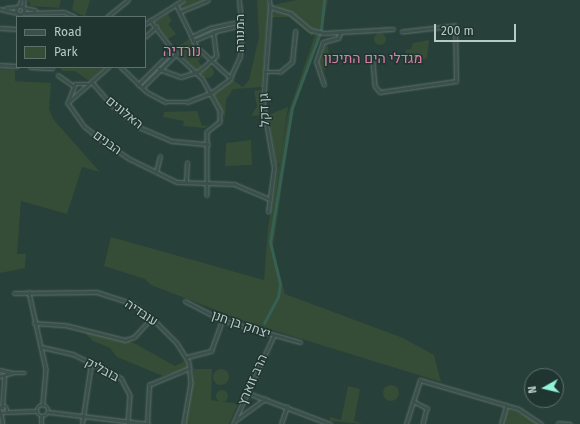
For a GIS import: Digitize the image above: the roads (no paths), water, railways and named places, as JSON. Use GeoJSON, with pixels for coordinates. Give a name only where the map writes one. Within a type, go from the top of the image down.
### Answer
{"type":"FeatureCollection","features":[{"type":"Feature","properties":{"kind":"street"},"geometry":{"type":"LineString","coordinates":[[20,15],[18,7],[21,0]]}},
{"type":"Feature","properties":{"kind":"street"},"geometry":{"type":"LineString","coordinates":[[20,15],[24,7],[24,0]]}},
{"type":"Feature","properties":{"kind":"street"},"geometry":{"type":"LineString","coordinates":[[108,16],[128,0]]}},
{"type":"Feature","properties":{"kind":"street"},"geometry":{"type":"LineString","coordinates":[[146,23],[183,0]]}},
{"type":"Feature","properties":{"kind":"street"},"geometry":{"type":"LineString","coordinates":[[180,12],[208,0]]}},
{"type":"Feature","properties":{"kind":"street","name":"המנורה"},"geometry":{"type":"LineString","coordinates":[[122,68],[142,88],[170,103],[192,102],[211,93],[230,79],[240,56],[242,20],[239,0]]}},
{"type":"Feature","properties":{"kind":"street"},"geometry":{"type":"LineString","coordinates":[[269,0],[270,7],[290,14],[312,31],[340,33],[393,29]]}},
{"type":"Feature","properties":{"kind":"street"},"geometry":{"type":"LineString","coordinates":[[176,4],[193,41],[211,63],[230,79]]}},
{"type":"Feature","properties":{"kind":"street"},"geometry":{"type":"LineString","coordinates":[[0,9],[24,7],[40,11],[66,12],[73,16]]}},
{"type":"Feature","properties":{"kind":"street","name":"גן דקל"},"geometry":{"type":"LineString","coordinates":[[268,212],[274,172],[264,123],[265,72],[270,7]]}},
{"type":"Feature","properties":{"kind":"street"},"geometry":{"type":"LineString","coordinates":[[0,9],[20,15],[40,11]]}},
{"type":"Feature","properties":{"kind":"street"},"geometry":{"type":"LineString","coordinates":[[150,20],[176,54],[197,72],[211,93],[221,118],[207,130],[207,195]]}},
{"type":"Feature","properties":{"kind":"street"},"geometry":{"type":"LineString","coordinates":[[191,37],[210,28],[242,20]]}},
{"type":"Feature","properties":{"kind":"street"},"geometry":{"type":"LineString","coordinates":[[193,41],[213,32],[242,25]]}},
{"type":"Feature","properties":{"kind":"street"},"geometry":{"type":"LineString","coordinates":[[373,62],[375,86],[380,92],[456,82],[455,26],[402,32]]}},
{"type":"Feature","properties":{"kind":"street"},"geometry":{"type":"LineString","coordinates":[[0,28],[16,29]]}},
{"type":"Feature","properties":{"kind":"street"},"geometry":{"type":"LineString","coordinates":[[146,36],[156,28]]}},
{"type":"Feature","properties":{"kind":"street"},"geometry":{"type":"LineString","coordinates":[[265,72],[280,72],[292,62],[295,31]]}},
{"type":"Feature","properties":{"kind":"street"},"geometry":{"type":"LineString","coordinates":[[159,69],[181,77],[197,72],[211,63],[216,50],[213,32]]}},
{"type":"Feature","properties":{"kind":"street"},"geometry":{"type":"LineString","coordinates":[[324,85],[316,62],[323,42],[338,38],[340,33]]}},
{"type":"Feature","properties":{"kind":"street"},"geometry":{"type":"LineString","coordinates":[[138,84],[173,50]]}},
{"type":"Feature","properties":{"kind":"street"},"geometry":{"type":"LineString","coordinates":[[142,88],[159,69],[176,54]]}},
{"type":"Feature","properties":{"kind":"street"},"geometry":{"type":"LineString","coordinates":[[0,66],[16,66]]}},
{"type":"Feature","properties":{"kind":"street"},"geometry":{"type":"LineString","coordinates":[[68,103],[109,68]]}},
{"type":"Feature","properties":{"kind":"street"},"geometry":{"type":"LineString","coordinates":[[58,75],[74,86]]}},
{"type":"Feature","properties":{"kind":"street"},"geometry":{"type":"LineString","coordinates":[[224,76],[230,79]]}},
{"type":"Feature","properties":{"kind":"street"},"geometry":{"type":"LineString","coordinates":[[68,103],[67,98],[74,86],[80,82],[91,83]]}},
{"type":"Feature","properties":{"kind":"street","name":"האלונים"},"geometry":{"type":"LineString","coordinates":[[91,83],[112,106],[141,128],[172,141],[208,144]]}},
{"type":"Feature","properties":{"kind":"street","name":"הבנים"},"geometry":{"type":"LineString","coordinates":[[68,103],[84,126],[100,139],[156,172],[186,182],[234,184],[270,199]]}},
{"type":"Feature","properties":{"kind":"street"},"geometry":{"type":"LineString","coordinates":[[156,172],[160,156]]}},
{"type":"Feature","properties":{"kind":"street"},"geometry":{"type":"LineString","coordinates":[[186,182],[187,163]]}},
{"type":"Feature","properties":{"kind":"street","name":"עובדיה"},"geometry":{"type":"LineString","coordinates":[[14,293],[69,290],[103,294],[133,304],[152,318],[187,357],[190,368],[184,424]]}},
{"type":"Feature","properties":{"kind":"street"},"geometry":{"type":"LineString","coordinates":[[1,412],[36,411],[43,405],[46,369],[42,347],[34,323],[29,292]]}},
{"type":"Feature","properties":{"kind":"street","name":"יצחק בן חנן"},"geometry":{"type":"LineString","coordinates":[[185,301],[222,320],[273,337],[300,342]]}},
{"type":"Feature","properties":{"kind":"street"},"geometry":{"type":"LineString","coordinates":[[34,323],[65,325],[125,340],[134,337],[152,318]]}},
{"type":"Feature","properties":{"kind":"street"},"geometry":{"type":"LineString","coordinates":[[187,357],[211,351],[222,320]]}},
{"type":"Feature","properties":{"kind":"street","name":"הרב זוארץ"},"geometry":{"type":"LineString","coordinates":[[234,423],[273,337]]}},
{"type":"Feature","properties":{"kind":"street","name":"בובליק"},"geometry":{"type":"LineString","coordinates":[[42,347],[73,354],[124,382],[130,395],[128,423]]}},
{"type":"Feature","properties":{"kind":"street"},"geometry":{"type":"LineString","coordinates":[[82,424],[86,414],[91,364]]}},
{"type":"Feature","properties":{"kind":"street"},"geometry":{"type":"LineString","coordinates":[[41,424],[42,417],[49,412],[86,414],[128,423],[147,424],[149,386],[190,368]]}},
{"type":"Feature","properties":{"kind":"street"},"geometry":{"type":"LineString","coordinates":[[0,370],[12,373],[25,373]]}},
{"type":"Feature","properties":{"kind":"street"},"geometry":{"type":"LineString","coordinates":[[0,377],[4,378],[12,373]]}},
{"type":"Feature","properties":{"kind":"street"},"geometry":{"type":"LineString","coordinates":[[3,423],[1,412],[4,398],[4,378]]}},
{"type":"Feature","properties":{"kind":"street"},"geometry":{"type":"LineString","coordinates":[[406,424],[420,380],[531,415],[541,424]]}},
{"type":"Feature","properties":{"kind":"street"},"geometry":{"type":"LineString","coordinates":[[248,393],[330,424]]}},
{"type":"Feature","properties":{"kind":"street"},"geometry":{"type":"LineString","coordinates":[[3,423],[7,413],[4,398]]}},
{"type":"Feature","properties":{"kind":"street"},"geometry":{"type":"LineString","coordinates":[[234,423],[265,399]]}},
{"type":"Feature","properties":{"kind":"street"},"geometry":{"type":"LineString","coordinates":[[413,401],[427,408],[423,424]]}},
{"type":"Feature","properties":{"kind":"street"},"geometry":{"type":"LineString","coordinates":[[43,405],[49,412]]}},
{"type":"Feature","properties":{"kind":"street"},"geometry":{"type":"LineString","coordinates":[[501,424],[506,406]]}},
{"type":"Feature","properties":{"kind":"street"},"geometry":{"type":"LineString","coordinates":[[281,424],[287,407]]}},
{"type":"Feature","properties":{"kind":"street"},"geometry":{"type":"LineString","coordinates":[[2,408],[16,411]]}},
{"type":"Feature","properties":{"kind":"street"},"geometry":{"type":"LineString","coordinates":[[36,411],[42,417]]}},
{"type":"Feature","properties":{"kind":"street"},"geometry":{"type":"LineString","coordinates":[[558,423],[570,424]]}},
{"type":"Feature","properties":{"kind":"waterway"},"geometry":{"type":"LineString","coordinates":[[264,323],[278,297],[280,284],[270,242],[292,108],[321,30],[324,0]]}},
{"type":"Feature","properties":{"kind":"district","name":"נורדיה"},"geometry":{"type":"Point","coordinates":[182,52]}},
{"type":"Feature","properties":{"kind":"district","name":"מגדלי הים התיכון"},"geometry":{"type":"Point","coordinates":[373,59]}}]}
